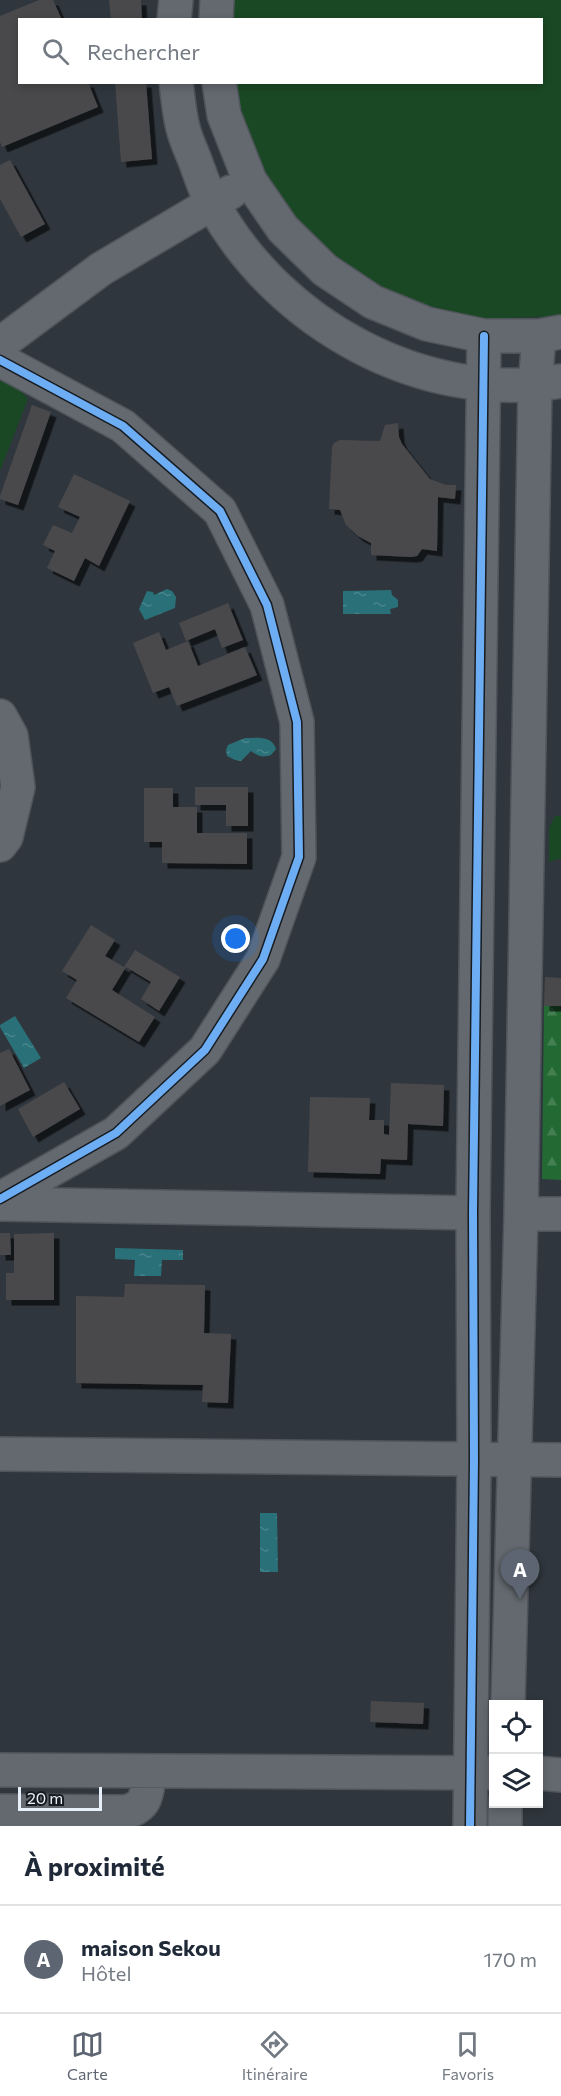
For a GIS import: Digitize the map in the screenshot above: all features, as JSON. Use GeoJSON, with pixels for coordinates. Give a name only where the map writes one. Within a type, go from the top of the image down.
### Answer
{"type":"FeatureCollection","features":[{"type":"Feature","properties":{"kind":"street"},"geometry":{"type":"LineString","coordinates":[[174,18],[176,0]]}},
{"type":"Feature","properties":{"kind":"street"},"geometry":{"type":"LineString","coordinates":[[216,18],[217,0]]}},
{"type":"Feature","properties":{"kind":"street"},"geometry":{"type":"LineString","coordinates":[[176,84],[183,129],[212,204],[250,260],[298,308],[355,345],[418,371],[484,385],[548,384]]}},
{"type":"Feature","properties":{"kind":"street"},"geometry":{"type":"LineString","coordinates":[[219,84],[224,115],[250,181],[283,229],[325,270],[373,302],[427,324],[484,336],[550,334],[521,1214],[508,1700]]}},
{"type":"Feature","properties":{"kind":"street"},"geometry":{"type":"LineString","coordinates":[[0,344],[101,269],[250,181]]}},
{"type":"Feature","properties":{"kind":"street"},"geometry":{"type":"LineString","coordinates":[[470,1826],[482,1772],[474,1460],[473,1213],[484,336]]}},
{"type":"Feature","properties":{"kind":"street"},"geometry":{"type":"LineString","coordinates":[[0,360],[123,426],[220,511],[267,605],[297,722],[299,857],[263,959],[205,1050],[116,1133],[0,1199]]}},
{"type":"Feature","properties":{"kind":"street"},"geometry":{"type":"LineString","coordinates":[[0,716],[11,736],[18,787],[6,837],[0,845]]}},
{"type":"Feature","properties":{"kind":"street"},"geometry":{"type":"LineString","coordinates":[[0,1204],[473,1213]]}},
{"type":"Feature","properties":{"kind":"street"},"geometry":{"type":"LineString","coordinates":[[521,1214],[561,1214]]}},
{"type":"Feature","properties":{"kind":"street"},"geometry":{"type":"LineString","coordinates":[[0,1454],[561,1460]]}},
{"type":"Feature","properties":{"kind":"street"},"geometry":{"type":"LineString","coordinates":[[0,1770],[482,1772]]}},
{"type":"Feature","properties":{"kind":"street"},"geometry":{"type":"LineString","coordinates":[[0,1812],[126,1812],[139,1808],[144,1801],[150,1771]]}},
{"type":"Feature","properties":{"kind":"street"},"geometry":{"type":"LineString","coordinates":[[543,1773],[561,1775]]}},
{"type":"Feature","properties":{"kind":"street"},"geometry":{"type":"LineString","coordinates":[[505,1808],[505,1826]]}},
{"type":"Feature","properties":{"kind":"green space"},"geometry":{"type":"Polygon","coordinates":[[[235,0],[561,0],[561,316],[480,319],[403,299],[335,259],[280,201],[244,130],[235,84],[543,84],[543,18],[233,18],[235,0]]]}},
{"type":"Feature","properties":{"kind":"green space"},"geometry":{"type":"Polygon","coordinates":[[[6,374],[28,399],[0,471],[0,379],[6,374]]]}},
{"type":"Feature","properties":{"kind":"green space"},"geometry":{"type":"Polygon","coordinates":[[[555,816],[561,816],[561,858],[549,862],[549,828],[555,816]]]}},
{"type":"Feature","properties":{"kind":"green space"},"geometry":{"type":"Polygon","coordinates":[[[544,1006],[560,1006],[561,1012],[561,1180],[542,1179],[544,1006]]]}},
{"type":"Feature","properties":{"kind":"water"},"geometry":{"type":"Polygon","coordinates":[[[167,589],[172,591],[176,597],[175,608],[145,620],[139,609],[147,591],[153,592],[154,595],[167,589]]]}},
{"type":"Feature","properties":{"kind":"water"},"geometry":{"type":"Polygon","coordinates":[[[391,590],[392,595],[398,600],[398,607],[390,609],[391,614],[343,614],[343,591],[391,590]]]}},
{"type":"Feature","properties":{"kind":"water"},"geometry":{"type":"Polygon","coordinates":[[[245,738],[268,739],[276,749],[271,755],[265,756],[251,751],[241,761],[227,756],[228,745],[245,738]]]}},
{"type":"Feature","properties":{"kind":"water"},"geometry":{"type":"Polygon","coordinates":[[[15,1016],[41,1058],[24,1068],[0,1027],[15,1016]]]}},
{"type":"Feature","properties":{"kind":"water"},"geometry":{"type":"Polygon","coordinates":[[[115,1248],[183,1250],[183,1260],[162,1260],[161,1276],[134,1276],[135,1260],[115,1259],[115,1248]]]}},
{"type":"Feature","properties":{"kind":"water"},"geometry":{"type":"Polygon","coordinates":[[[260,1513],[277,1513],[278,1572],[260,1572],[260,1513]]]}},
{"type":"Feature","properties":{"kind":"building"},"geometry":{"type":"Polygon","coordinates":[[[39,0],[53,0],[61,18],[18,18],[18,84],[89,84],[98,107],[2,147],[0,142],[0,16],[39,0]]]}},
{"type":"Feature","properties":{"kind":"building"},"geometry":{"type":"Polygon","coordinates":[[[109,0],[141,0],[142,18],[111,18],[109,0]]]}},
{"type":"Feature","properties":{"kind":"building"},"geometry":{"type":"Polygon","coordinates":[[[115,84],[146,84],[152,159],[121,162],[115,84]]]}},
{"type":"Feature","properties":{"kind":"building"},"geometry":{"type":"Polygon","coordinates":[[[10,160],[45,224],[21,237],[0,199],[0,165],[10,160]]]}},
{"type":"Feature","properties":{"kind":"building"},"geometry":{"type":"Polygon","coordinates":[[[32,405],[51,412],[18,505],[0,499],[0,496],[32,405]]]}},
{"type":"Feature","properties":{"kind":"building"},"geometry":{"type":"Polygon","coordinates":[[[398,423],[402,444],[430,479],[446,485],[456,485],[455,499],[438,497],[437,551],[422,549],[417,556],[411,557],[371,555],[371,543],[358,536],[346,525],[340,510],[329,509],[332,447],[340,440],[380,441],[385,425],[398,423]]]}},
{"type":"Feature","properties":{"kind":"building"},"geometry":{"type":"Polygon","coordinates":[[[74,474],[130,501],[99,566],[85,558],[74,581],[47,568],[55,551],[43,545],[53,525],[72,533],[80,517],[58,507],[74,474]]]}},
{"type":"Feature","properties":{"kind":"building"},"geometry":{"type":"Polygon","coordinates":[[[228,603],[243,640],[222,648],[215,629],[186,641],[179,623],[228,603]]]}},
{"type":"Feature","properties":{"kind":"building"},"geometry":{"type":"Polygon","coordinates":[[[159,632],[166,650],[188,641],[198,666],[245,647],[257,675],[177,706],[169,687],[153,693],[133,643],[159,632]]]}},
{"type":"Feature","properties":{"kind":"building"},"geometry":{"type":"Polygon","coordinates":[[[195,787],[248,787],[248,826],[226,826],[226,805],[195,805],[195,787]]]}},
{"type":"Feature","properties":{"kind":"building"},"geometry":{"type":"Polygon","coordinates":[[[144,788],[173,788],[173,807],[197,807],[197,833],[247,833],[247,864],[162,863],[162,842],[144,842],[144,788]]]}},
{"type":"Feature","properties":{"kind":"building"},"geometry":{"type":"Polygon","coordinates":[[[91,925],[115,940],[105,956],[124,967],[135,950],[180,977],[159,1011],[141,999],[151,982],[126,967],[112,990],[155,1017],[139,1042],[66,998],[77,980],[62,971],[91,925]]]}},
{"type":"Feature","properties":{"kind":"building"},"geometry":{"type":"Polygon","coordinates":[[[545,977],[561,978],[561,1006],[544,1006],[545,977]]]}},
{"type":"Feature","properties":{"kind":"building"},"geometry":{"type":"Polygon","coordinates":[[[9,1049],[30,1090],[0,1106],[0,1053],[9,1049]]]}},
{"type":"Feature","properties":{"kind":"building"},"geometry":{"type":"Polygon","coordinates":[[[64,1082],[80,1109],[33,1137],[18,1109],[64,1082]]]}},
{"type":"Feature","properties":{"kind":"building"},"geometry":{"type":"Polygon","coordinates":[[[391,1083],[444,1085],[443,1126],[408,1124],[407,1160],[381,1159],[380,1174],[308,1172],[310,1097],[370,1098],[369,1120],[384,1120],[384,1134],[389,1135],[391,1083]]]}},
{"type":"Feature","properties":{"kind":"building"},"geometry":{"type":"Polygon","coordinates":[[[0,1233],[10,1233],[11,1255],[0,1255],[0,1233]]]}},
{"type":"Feature","properties":{"kind":"building"},"geometry":{"type":"Polygon","coordinates":[[[54,1233],[54,1300],[6,1300],[6,1273],[14,1273],[14,1234],[54,1233]]]}},
{"type":"Feature","properties":{"kind":"building"},"geometry":{"type":"Polygon","coordinates":[[[125,1284],[205,1285],[204,1333],[231,1334],[228,1403],[202,1402],[203,1385],[76,1383],[76,1296],[124,1297],[125,1284]]]}},
{"type":"Feature","properties":{"kind":"building"},"geometry":{"type":"Polygon","coordinates":[[[371,1701],[424,1703],[423,1724],[370,1722],[371,1701]]]}},
{"type":"Feature","properties":{"kind":"cycle path"},"geometry":{"type":"LineString","coordinates":[[470,1826],[474,1460],[473,1213],[484,336]]}},
{"type":"Feature","properties":{"kind":"cycle path"},"geometry":{"type":"LineString","coordinates":[[0,360],[123,426],[220,511],[267,605],[297,722],[299,857],[263,959],[205,1050],[116,1133],[0,1199]]}},
{"type":"Feature","properties":{"kind":"place","name":"maison Sekou"},"geometry":{"type":"Point","coordinates":[520,1599]}}]}
